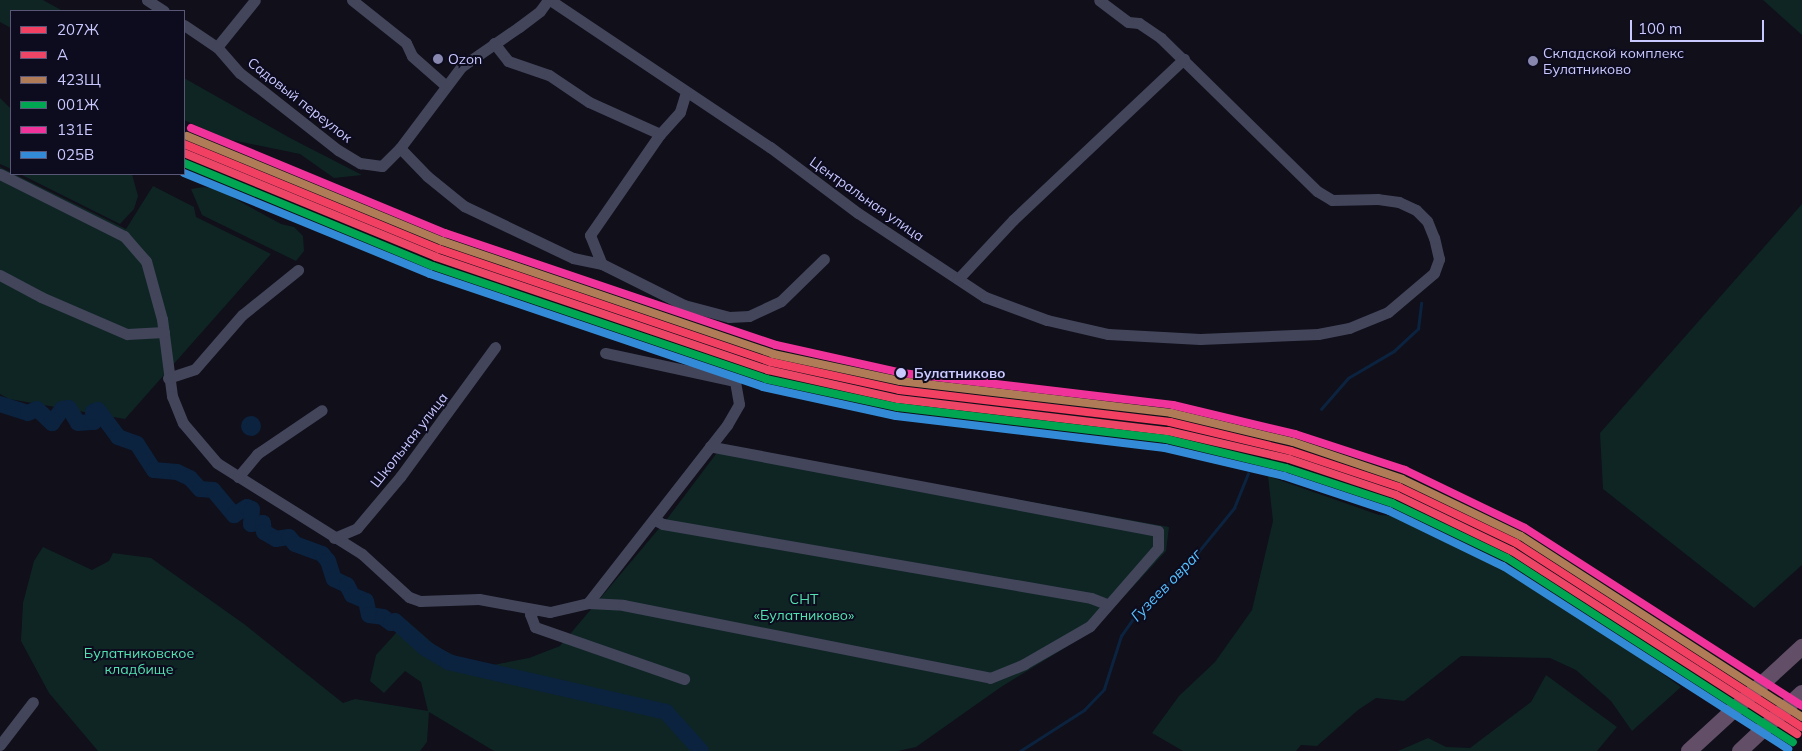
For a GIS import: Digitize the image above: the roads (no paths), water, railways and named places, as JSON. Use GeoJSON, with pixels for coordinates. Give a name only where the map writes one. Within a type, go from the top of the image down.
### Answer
{"type":"FeatureCollection","features":[{"type":"Feature","properties":{"kind":"highway"},"geometry":{"type":"LineString","coordinates":[[1689,751],[1802,646]]}},
{"type":"Feature","properties":{"kind":"highway"},"geometry":{"type":"LineString","coordinates":[[1740,751],[1802,693]]}},
{"type":"Feature","properties":{"kind":"street"},"geometry":{"type":"LineString","coordinates":[[147,0],[162,10]]}},
{"type":"Feature","properties":{"kind":"street"},"geometry":{"type":"LineString","coordinates":[[217,47],[255,0]]}},
{"type":"Feature","properties":{"kind":"street"},"geometry":{"type":"LineString","coordinates":[[352,0],[406,43],[412,56],[445,85]]}},
{"type":"Feature","properties":{"kind":"street"},"geometry":{"type":"LineString","coordinates":[[549,0],[540,11],[461,67],[445,85],[438,99],[400,148],[427,176],[464,206],[573,258],[602,264],[684,305],[729,317],[749,316],[781,301],[824,259]]}},
{"type":"Feature","properties":{"kind":"street","name":"Центральная улица"},"geometry":{"type":"LineString","coordinates":[[549,0],[985,298],[1047,320],[1108,334],[1200,339],[1318,334],[1349,328],[1388,312],[1415,293],[1434,273],[1439,259],[1426,220],[1416,210],[1399,202],[1378,199],[1332,200],[1317,191],[1184,59],[1139,23],[1128,22],[1099,0]]}},
{"type":"Feature","properties":{"kind":"street","name":"Садовый переулок"},"geometry":{"type":"LineString","coordinates":[[185,26],[217,47],[240,73],[338,150],[360,163],[382,166],[400,148]]}},
{"type":"Feature","properties":{"kind":"street"},"geometry":{"type":"LineString","coordinates":[[494,43],[508,61],[548,75],[589,102],[660,134]]}},
{"type":"Feature","properties":{"kind":"street"},"geometry":{"type":"LineString","coordinates":[[958,279],[1013,220],[1184,59]]}},
{"type":"Feature","properties":{"kind":"street"},"geometry":{"type":"LineString","coordinates":[[602,264],[590,235],[660,134],[680,112],[686,92]]}},
{"type":"Feature","properties":{"kind":"street"},"geometry":{"type":"LineString","coordinates":[[0,174],[124,236],[146,261],[164,332],[168,378],[183,423],[193,438],[217,463],[362,554],[409,597],[420,601],[479,599],[534,611],[550,612],[588,603],[623,605],[990,678],[1024,664],[1090,626],[1107,604],[1158,548],[1158,531],[710,446]]}},
{"type":"Feature","properties":{"kind":"street"},"geometry":{"type":"LineString","coordinates":[[168,378],[195,369],[242,315],[255,308],[298,270]]}},
{"type":"Feature","properties":{"kind":"street"},"geometry":{"type":"LineString","coordinates":[[0,275],[42,297],[127,334],[164,332]]}},
{"type":"Feature","properties":{"kind":"street","name":"Школьная улица"},"geometry":{"type":"LineString","coordinates":[[334,538],[357,528],[400,477],[495,347]]}},
{"type":"Feature","properties":{"kind":"street"},"geometry":{"type":"LineString","coordinates":[[588,603],[655,520],[739,404],[735,381],[605,353]]}},
{"type":"Feature","properties":{"kind":"street"},"geometry":{"type":"LineString","coordinates":[[238,477],[257,454],[322,410]]}},
{"type":"Feature","properties":{"kind":"street"},"geometry":{"type":"LineString","coordinates":[[655,520],[663,524],[1091,598],[1107,604]]}},
{"type":"Feature","properties":{"kind":"street"},"geometry":{"type":"LineString","coordinates":[[534,611],[530,614],[535,627],[684,679]]}},
{"type":"Feature","properties":{"kind":"street"},"geometry":{"type":"LineString","coordinates":[[0,745],[32,702]]}},
{"type":"Feature","properties":{"kind":"water"},"geometry":{"type":"Polygon","coordinates":[[[247,416],[255,416],[261,422],[261,430],[255,436],[247,436],[241,430],[241,422],[247,416]]]}},
{"type":"Feature","properties":{"kind":"waterway","name":"Гузеев овраг"},"geometry":{"type":"LineString","coordinates":[[1321,409],[1348,378],[1394,351],[1418,329],[1421,303]]}},
{"type":"Feature","properties":{"kind":"waterway"},"geometry":{"type":"LineString","coordinates":[[0,404],[28,413],[37,409],[52,423],[62,409],[69,408],[78,423],[94,422],[93,412],[98,410],[118,437],[137,444],[154,470],[177,472],[190,478],[200,489],[213,490],[234,515],[247,507],[252,509],[251,524],[263,523],[264,532],[276,539],[289,537],[295,544],[322,554],[328,561],[334,579],[347,585],[352,595],[366,601],[369,615],[383,617],[391,623],[395,621],[425,648],[448,662],[666,712],[701,751]]}},
{"type":"Feature","properties":{"kind":"waterway","name":"Гузеев овраг"},"geometry":{"type":"LineString","coordinates":[[1020,751],[1084,710],[1104,689],[1121,636],[1135,616],[1190,562],[1234,508],[1248,474]]}},
{"type":"Feature","properties":{"kind":"place","name":"Ozon"},"geometry":{"type":"Point","coordinates":[438,59]}},
{"type":"Feature","properties":{"kind":"place","name":"Складской комплекс Булатниково"},"geometry":{"type":"Point","coordinates":[1533,61]}},
{"type":"Feature","properties":{"kind":"place","name":"Булатниково"},"geometry":{"type":"Point","coordinates":[901,373]}},
{"type":"Feature","properties":{"kind":"park label","name":"СНТ «Булатниково»"},"geometry":{"type":"Point","coordinates":[804,608]}},
{"type":"Feature","properties":{"kind":"park label","name":"Булатниковское кладбище"},"geometry":{"type":"Point","coordinates":[139,662]}}]}
